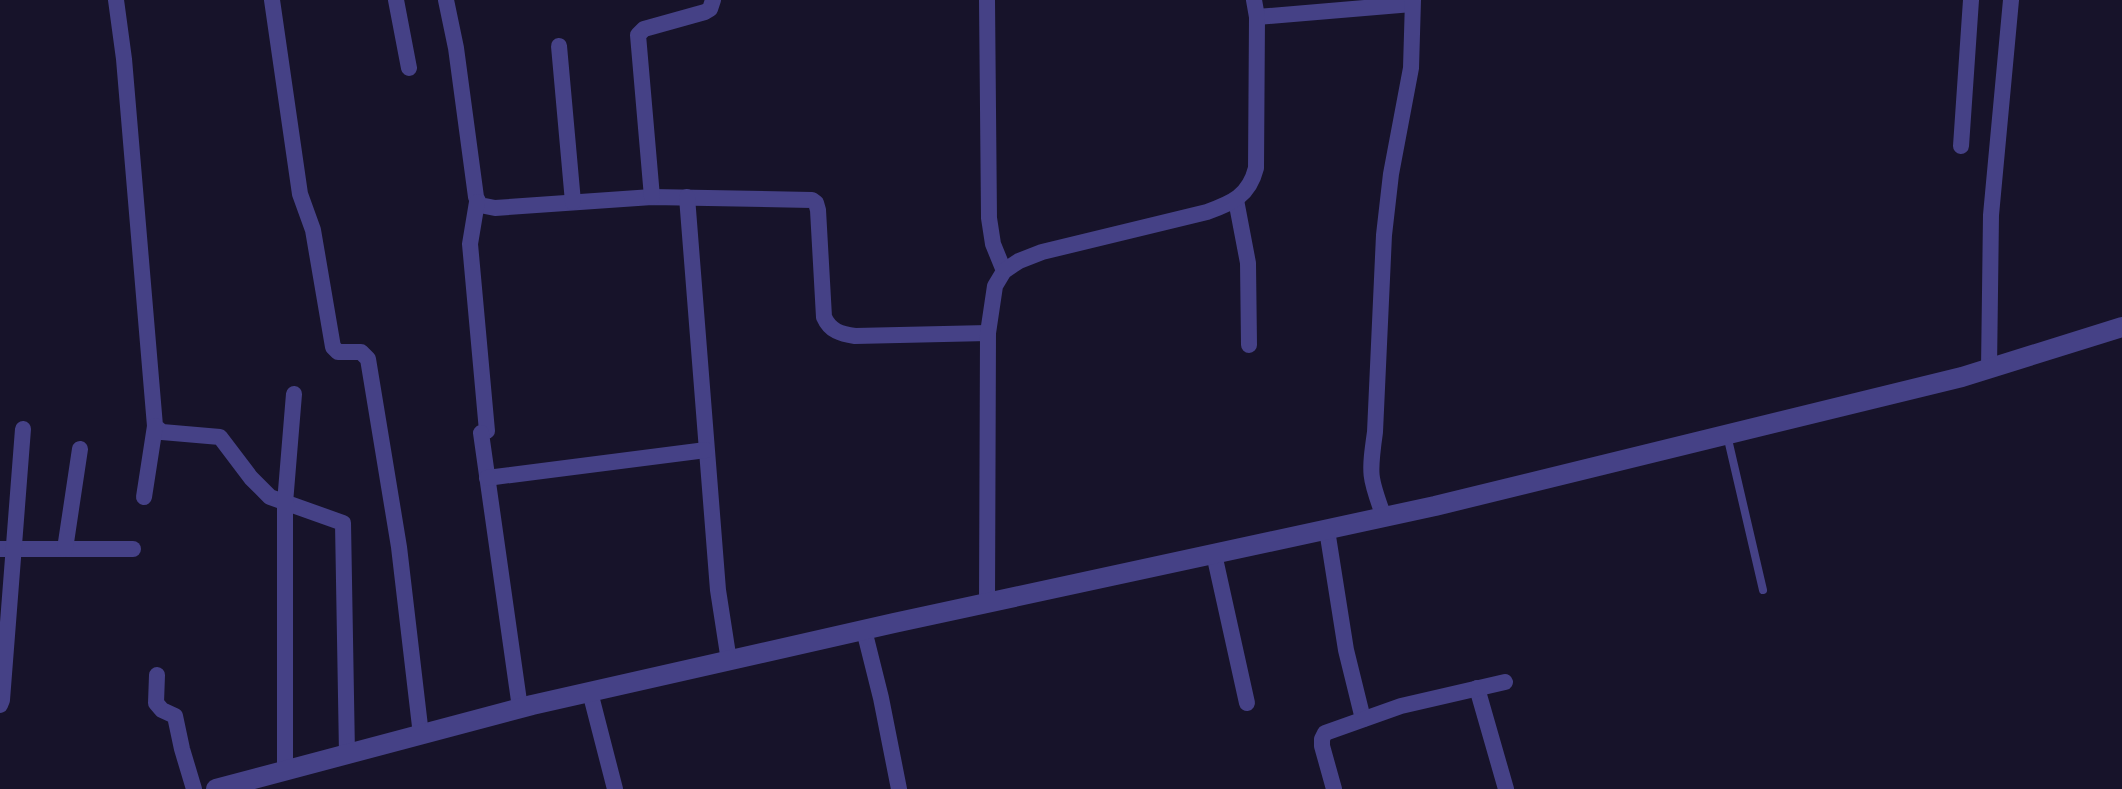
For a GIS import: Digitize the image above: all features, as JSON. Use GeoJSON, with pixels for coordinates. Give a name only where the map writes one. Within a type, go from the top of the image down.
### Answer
{"type":"FeatureCollection","features":[{"type":"Feature","properties":{"kind":"street"},"geometry":{"type":"LineString","coordinates":[[116,0],[124,59],[155,426],[144,497]]}},
{"type":"Feature","properties":{"kind":"street"},"geometry":{"type":"LineString","coordinates":[[272,0],[300,194],[313,230],[333,347],[338,352],[361,352],[368,359],[399,547],[421,735]]}},
{"type":"Feature","properties":{"kind":"street"},"geometry":{"type":"LineString","coordinates":[[396,0],[409,68]]}},
{"type":"Feature","properties":{"kind":"street"},"geometry":{"type":"LineString","coordinates":[[446,0],[456,48],[477,202],[470,244],[487,478],[520,708]]}},
{"type":"Feature","properties":{"kind":"street"},"geometry":{"type":"LineString","coordinates":[[652,197],[638,35],[644,29],[705,12],[710,9],[713,0]]}},
{"type":"Feature","properties":{"kind":"street"},"geometry":{"type":"LineString","coordinates":[[987,0],[989,218],[993,244],[1004,271]]}},
{"type":"Feature","properties":{"kind":"street"},"geometry":{"type":"LineString","coordinates":[[987,603],[988,333],[995,286],[1004,271],[1042,252],[1207,212],[1245,193],[1253,181],[1256,168],[1257,17],[1254,0]]}},
{"type":"Feature","properties":{"kind":"street"},"geometry":{"type":"LineString","coordinates":[[1961,146],[1971,0]]}},
{"type":"Feature","properties":{"kind":"street"},"geometry":{"type":"LineString","coordinates":[[1989,369],[1991,215],[2011,0]]}},
{"type":"Feature","properties":{"kind":"street"},"geometry":{"type":"LineString","coordinates":[[1257,17],[1412,2],[1408,89],[1391,174],[1384,235],[1375,432],[1370,459],[1371,479],[1384,517]]}},
{"type":"Feature","properties":{"kind":"street"},"geometry":{"type":"LineString","coordinates":[[559,46],[573,202]]}},
{"type":"Feature","properties":{"kind":"street"},"geometry":{"type":"LineString","coordinates":[[477,202],[488,208],[652,197],[807,199],[816,203],[824,317],[835,331],[855,336],[988,333]]}},
{"type":"Feature","properties":{"kind":"street"},"geometry":{"type":"LineString","coordinates":[[687,197],[718,590],[729,661]]}},
{"type":"Feature","properties":{"kind":"street"},"geometry":{"type":"LineString","coordinates":[[1236,200],[1248,263],[1249,345]]}},
{"type":"Feature","properties":{"kind":"street"},"geometry":{"type":"LineString","coordinates":[[216,789],[520,708],[1327,530],[1727,435],[1989,369],[2122,327]]}},
{"type":"Feature","properties":{"kind":"street"},"geometry":{"type":"LineString","coordinates":[[285,770],[285,503],[294,394]]}},
{"type":"Feature","properties":{"kind":"street"},"geometry":{"type":"LineString","coordinates":[[155,426],[162,432],[220,437],[262,490],[285,503],[344,524],[347,754]]}},
{"type":"Feature","properties":{"kind":"street"},"geometry":{"type":"LineString","coordinates":[[0,705],[7,549],[23,429]]}},
{"type":"Feature","properties":{"kind":"street"},"geometry":{"type":"LineString","coordinates":[[65,549],[80,449]]}},
{"type":"Feature","properties":{"kind":"street"},"geometry":{"type":"LineString","coordinates":[[487,478],[706,450]]}},
{"type":"Feature","properties":{"kind":"street"},"geometry":{"type":"LineString","coordinates":[[1327,530],[1343,635],[1363,719]]}},
{"type":"Feature","properties":{"kind":"street"},"geometry":{"type":"LineString","coordinates":[[7,549],[133,549]]}},
{"type":"Feature","properties":{"kind":"street"},"geometry":{"type":"LineString","coordinates":[[1214,554],[1247,703]]}},
{"type":"Feature","properties":{"kind":"street"},"geometry":{"type":"LineString","coordinates":[[864,630],[899,789]]}},
{"type":"Feature","properties":{"kind":"street"},"geometry":{"type":"LineString","coordinates":[[157,675],[156,703],[175,716],[194,789]]}},
{"type":"Feature","properties":{"kind":"street"},"geometry":{"type":"LineString","coordinates":[[1334,789],[1322,746],[1322,737],[1330,731],[1401,706],[1505,682]]}},
{"type":"Feature","properties":{"kind":"street"},"geometry":{"type":"LineString","coordinates":[[1477,688],[1506,789]]}},
{"type":"Feature","properties":{"kind":"street"},"geometry":{"type":"LineString","coordinates":[[590,692],[615,789]]}},
{"type":"Feature","properties":{"kind":"lane"},"geometry":{"type":"LineString","coordinates":[[1727,435],[1763,590]]}}]}
